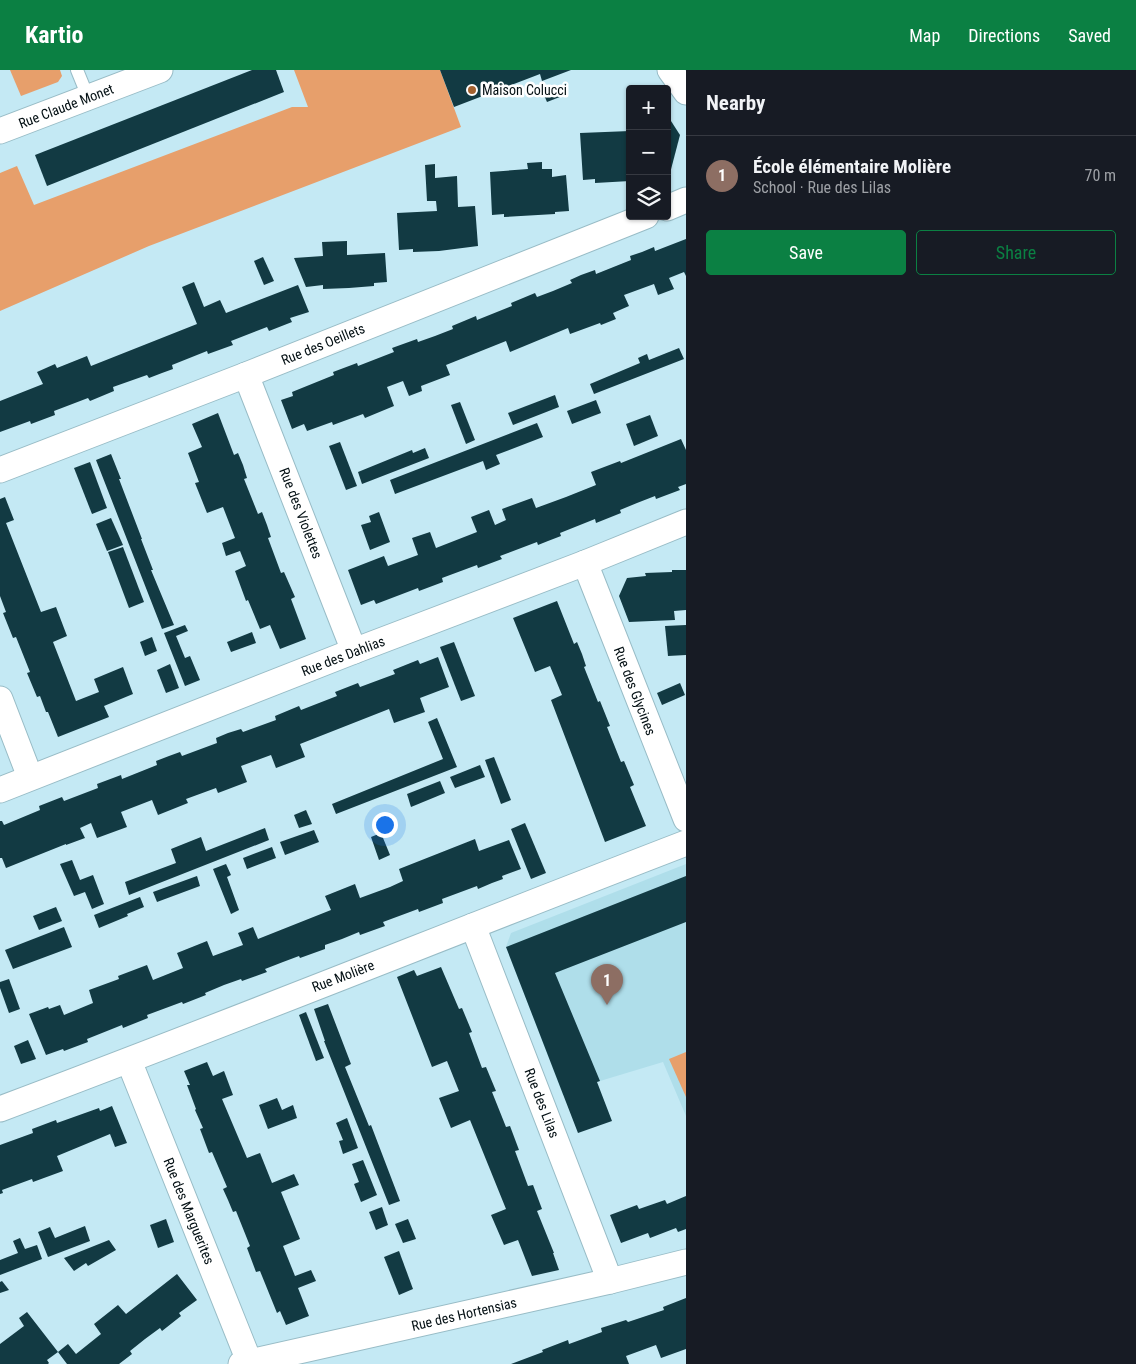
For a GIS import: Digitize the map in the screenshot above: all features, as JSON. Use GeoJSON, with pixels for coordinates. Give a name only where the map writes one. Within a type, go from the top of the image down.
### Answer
{"type":"FeatureCollection","features":[{"type":"Feature","properties":{"kind":"street","name":"Rue Claude Monet"},"geometry":{"type":"LineString","coordinates":[[0,131],[160,70]]}},
{"type":"Feature","properties":{"kind":"street"},"geometry":{"type":"LineString","coordinates":[[671,206],[686,200]]}},
{"type":"Feature","properties":{"kind":"street","name":"Rue des Oeillets"},"geometry":{"type":"LineString","coordinates":[[0,470],[246,375],[636,220]]}},
{"type":"Feature","properties":{"kind":"street","name":"Rue des Violettes"},"geometry":{"type":"LineString","coordinates":[[246,375],[354,651]]}},
{"type":"Feature","properties":{"kind":"street","name":"Rue des Dahlias"},"geometry":{"type":"LineString","coordinates":[[0,790],[686,522]]}},
{"type":"Feature","properties":{"kind":"street","name":"Rue des Glycines"},"geometry":{"type":"LineString","coordinates":[[585,563],[686,819]]}},
{"type":"Feature","properties":{"kind":"street"},"geometry":{"type":"LineString","coordinates":[[0,699],[30,778]]}},
{"type":"Feature","properties":{"kind":"street","name":"Rue Molière"},"geometry":{"type":"LineString","coordinates":[[0,1109],[129,1061],[686,843]]}},
{"type":"Feature","properties":{"kind":"street","name":"Rue des Lilas"},"geometry":{"type":"LineString","coordinates":[[473,926],[610,1280]]}},
{"type":"Feature","properties":{"kind":"street","name":"Rue des Marguerites"},"geometry":{"type":"LineString","coordinates":[[129,1061],[245,1363]]}},
{"type":"Feature","properties":{"kind":"street","name":"Rue des Hortensias"},"geometry":{"type":"LineString","coordinates":[[245,1363],[686,1262]]}},
{"type":"Feature","properties":{"kind":"lane"},"geometry":{"type":"LineString","coordinates":[[77,70],[88,98]]}},
{"type":"Feature","properties":{"kind":"shaded area"},"geometry":{"type":"Polygon","coordinates":[[[10,70],[60,70],[62,76],[58,82],[21,96],[10,70]]]}},
{"type":"Feature","properties":{"kind":"shaded area"},"geometry":{"type":"Polygon","coordinates":[[[294,70],[440,70],[461,127],[149,246],[0,311],[0,173],[17,166],[34,205],[292,107],[308,107],[294,70]]]}},
{"type":"Feature","properties":{"kind":"shaded area"},"geometry":{"type":"Polygon","coordinates":[[[686,864],[686,1116],[663,1062],[600,1081],[563,1095],[506,947],[511,933],[686,864]]]}},
{"type":"Feature","properties":{"kind":"shaded area"},"geometry":{"type":"Polygon","coordinates":[[[686,1052],[686,1097],[669,1059],[686,1052]]]}},
{"type":"Feature","properties":{"kind":"building"},"geometry":{"type":"Polygon","coordinates":[[[252,70],[276,70],[284,92],[47,186],[35,155],[252,70]]]}},
{"type":"Feature","properties":{"kind":"building","name":"Maison Colucci"},"geometry":{"type":"Polygon","coordinates":[[[440,70],[571,70],[542,81],[540,74],[454,107],[440,70]]]}},
{"type":"Feature","properties":{"kind":"building"},"geometry":{"type":"Polygon","coordinates":[[[562,87],[565,95],[547,102],[544,95],[562,87]]]}},
{"type":"Feature","properties":{"kind":"building"},"geometry":{"type":"Polygon","coordinates":[[[671,121],[680,135],[671,169],[671,121]]]}},
{"type":"Feature","properties":{"kind":"building"},"geometry":{"type":"Polygon","coordinates":[[[626,131],[626,181],[595,183],[595,179],[583,180],[580,133],[626,131]]]}},
{"type":"Feature","properties":{"kind":"building"},"geometry":{"type":"Polygon","coordinates":[[[542,162],[542,169],[552,169],[552,177],[566,175],[569,211],[555,212],[555,214],[504,217],[504,214],[492,215],[490,172],[528,169],[527,163],[542,162]]]}},
{"type":"Feature","properties":{"kind":"building"},"geometry":{"type":"Polygon","coordinates":[[[435,164],[435,178],[457,176],[458,207],[475,206],[478,246],[439,251],[413,252],[413,249],[399,250],[397,213],[437,211],[436,201],[427,201],[425,165],[435,164]]]}},
{"type":"Feature","properties":{"kind":"building"},"geometry":{"type":"Polygon","coordinates":[[[686,239],[686,276],[684,272],[669,278],[674,289],[658,295],[654,284],[624,295],[629,306],[613,313],[616,319],[570,334],[568,328],[510,352],[506,341],[446,365],[450,375],[421,386],[422,391],[409,396],[403,381],[387,387],[394,406],[365,418],[363,414],[333,425],[332,422],[307,431],[304,424],[292,429],[281,400],[293,396],[292,392],[334,375],[333,372],[357,363],[358,366],[394,352],[392,348],[417,339],[418,342],[453,329],[452,326],[476,316],[477,320],[512,306],[511,303],[535,293],[537,297],[553,291],[572,283],[570,280],[581,275],[595,270],[596,274],[631,260],[630,256],[654,247],[655,251],[686,239]]]}},
{"type":"Feature","properties":{"kind":"building"},"geometry":{"type":"Polygon","coordinates":[[[347,241],[347,255],[385,253],[387,282],[374,283],[374,286],[349,288],[323,289],[323,285],[306,287],[294,258],[323,256],[322,242],[347,241]]]}},
{"type":"Feature","properties":{"kind":"building"},"geometry":{"type":"Polygon","coordinates":[[[263,257],[274,281],[264,285],[254,261],[263,257]]]}},
{"type":"Feature","properties":{"kind":"building"},"geometry":{"type":"Polygon","coordinates":[[[194,282],[204,307],[220,300],[226,313],[298,285],[309,312],[290,318],[292,322],[269,331],[267,327],[231,341],[233,345],[208,354],[207,351],[172,365],[173,369],[149,378],[147,375],[113,387],[114,391],[90,401],[88,398],[54,411],[55,415],[31,424],[30,421],[0,432],[0,401],[43,384],[37,372],[55,364],[57,368],[87,356],[91,366],[197,324],[182,287],[194,282]]]}},
{"type":"Feature","properties":{"kind":"building"},"geometry":{"type":"Polygon","coordinates":[[[679,348],[684,359],[594,394],[590,384],[640,363],[638,358],[647,354],[649,360],[679,348]]]}},
{"type":"Feature","properties":{"kind":"building"},"geometry":{"type":"Polygon","coordinates":[[[555,395],[559,407],[513,425],[508,413],[555,395]]]}},
{"type":"Feature","properties":{"kind":"building"},"geometry":{"type":"Polygon","coordinates":[[[596,400],[601,413],[572,424],[567,411],[596,400]]]}},
{"type":"Feature","properties":{"kind":"building"},"geometry":{"type":"Polygon","coordinates":[[[460,402],[475,440],[466,444],[451,405],[460,402]]]}},
{"type":"Feature","properties":{"kind":"building"},"geometry":{"type":"Polygon","coordinates":[[[218,413],[234,455],[238,453],[243,465],[247,478],[244,479],[258,514],[262,512],[271,537],[268,538],[281,573],[284,572],[295,597],[291,599],[306,639],[280,649],[270,625],[260,629],[248,600],[246,601],[235,571],[246,566],[240,551],[226,556],[222,543],[235,538],[223,507],[207,513],[195,483],[199,482],[188,453],[202,447],[192,424],[218,413]]]}},
{"type":"Feature","properties":{"kind":"building"},"geometry":{"type":"Polygon","coordinates":[[[650,415],[658,436],[634,446],[626,424],[650,415]]]}},
{"type":"Feature","properties":{"kind":"building"},"geometry":{"type":"Polygon","coordinates":[[[537,423],[543,437],[496,455],[500,464],[486,470],[483,461],[395,494],[390,480],[537,423]]]}},
{"type":"Feature","properties":{"kind":"building"},"geometry":{"type":"Polygon","coordinates":[[[681,439],[686,450],[686,484],[678,487],[680,490],[656,499],[655,496],[637,503],[620,510],[621,513],[596,523],[595,519],[560,533],[561,536],[538,545],[537,542],[500,556],[502,559],[478,568],[477,565],[442,578],[443,582],[419,591],[418,588],[376,604],[374,600],[361,605],[348,570],[384,556],[388,566],[418,555],[412,538],[430,532],[436,548],[477,532],[471,517],[489,510],[495,525],[506,520],[502,509],[532,498],[536,508],[566,497],[596,485],[591,472],[620,461],[621,463],[681,439]]]}},
{"type":"Feature","properties":{"kind":"building"},"geometry":{"type":"Polygon","coordinates":[[[340,442],[357,486],[346,490],[329,446],[340,442]]]}},
{"type":"Feature","properties":{"kind":"building"},"geometry":{"type":"Polygon","coordinates":[[[425,448],[429,458],[362,484],[358,472],[412,450],[413,453],[425,448]]]}},
{"type":"Feature","properties":{"kind":"building"},"geometry":{"type":"Polygon","coordinates":[[[111,454],[153,570],[151,570],[174,625],[162,629],[96,460],[111,454]]]}},
{"type":"Feature","properties":{"kind":"building"},"geometry":{"type":"Polygon","coordinates":[[[90,462],[107,508],[92,514],[74,468],[90,462]]]}},
{"type":"Feature","properties":{"kind":"building"},"geometry":{"type":"Polygon","coordinates":[[[5,497],[14,520],[6,523],[41,612],[56,607],[67,636],[53,642],[76,701],[99,692],[94,679],[123,667],[133,694],[104,706],[109,717],[58,737],[40,696],[37,697],[27,673],[30,672],[16,637],[13,638],[3,613],[6,612],[0,596],[0,499],[5,497]]]}},
{"type":"Feature","properties":{"kind":"building"},"geometry":{"type":"Polygon","coordinates":[[[379,512],[390,542],[370,550],[361,525],[371,522],[369,516],[379,512]]]}},
{"type":"Feature","properties":{"kind":"building"},"geometry":{"type":"Polygon","coordinates":[[[111,518],[123,545],[107,551],[96,524],[111,518]]]}},
{"type":"Feature","properties":{"kind":"building"},"geometry":{"type":"Polygon","coordinates":[[[123,547],[144,602],[129,608],[108,552],[123,547]]]}},
{"type":"Feature","properties":{"kind":"building"},"geometry":{"type":"Polygon","coordinates":[[[672,570],[686,570],[686,610],[674,611],[675,620],[629,622],[619,596],[627,578],[646,576],[645,573],[672,572],[672,570]]]}},
{"type":"Feature","properties":{"kind":"building"},"geometry":{"type":"Polygon","coordinates":[[[557,601],[574,644],[577,642],[582,654],[586,666],[584,667],[610,726],[607,727],[621,762],[624,761],[634,785],[630,787],[646,826],[605,842],[551,700],[562,695],[550,666],[535,672],[513,618],[557,601]]]}},
{"type":"Feature","properties":{"kind":"building"},"geometry":{"type":"Polygon","coordinates":[[[185,625],[188,631],[176,636],[185,658],[190,656],[200,680],[185,686],[164,633],[185,625]]]}},
{"type":"Feature","properties":{"kind":"building"},"geometry":{"type":"Polygon","coordinates":[[[686,625],[686,655],[668,656],[665,626],[686,625]]]}},
{"type":"Feature","properties":{"kind":"building"},"geometry":{"type":"Polygon","coordinates":[[[252,632],[256,643],[231,652],[227,642],[252,632]]]}},
{"type":"Feature","properties":{"kind":"building"},"geometry":{"type":"Polygon","coordinates":[[[152,637],[157,651],[145,656],[140,642],[152,637]]]}},
{"type":"Feature","properties":{"kind":"building"},"geometry":{"type":"Polygon","coordinates":[[[454,642],[475,696],[461,701],[440,647],[454,642]]]}},
{"type":"Feature","properties":{"kind":"building"},"geometry":{"type":"Polygon","coordinates":[[[438,657],[449,687],[420,698],[425,712],[394,723],[389,709],[300,744],[305,757],[276,768],[271,755],[241,766],[247,782],[218,793],[216,788],[186,799],[188,803],[158,815],[152,800],[121,812],[127,827],[97,838],[91,823],[80,828],[85,838],[6,868],[2,858],[0,858],[0,821],[4,825],[40,810],[39,806],[62,797],[64,801],[98,788],[97,784],[121,775],[122,779],[157,765],[156,761],[169,756],[180,752],[182,756],[217,743],[216,738],[228,733],[241,729],[243,732],[276,720],[275,716],[299,706],[301,710],[337,696],[335,692],[358,683],[360,687],[395,674],[393,670],[418,660],[420,664],[438,657]]]}},
{"type":"Feature","properties":{"kind":"building"},"geometry":{"type":"Polygon","coordinates":[[[170,664],[179,688],[166,693],[157,670],[170,664]]]}},
{"type":"Feature","properties":{"kind":"building"},"geometry":{"type":"Polygon","coordinates":[[[680,683],[685,695],[662,705],[657,693],[680,683]]]}},
{"type":"Feature","properties":{"kind":"building"},"geometry":{"type":"Polygon","coordinates":[[[437,718],[457,767],[336,814],[332,804],[443,759],[428,722],[437,718]]]}},
{"type":"Feature","properties":{"kind":"building"},"geometry":{"type":"Polygon","coordinates":[[[494,757],[511,800],[501,804],[485,760],[494,757]]]}},
{"type":"Feature","properties":{"kind":"building"},"geometry":{"type":"Polygon","coordinates":[[[480,765],[485,777],[455,788],[450,777],[480,765]]]}},
{"type":"Feature","properties":{"kind":"building"},"geometry":{"type":"Polygon","coordinates":[[[440,781],[445,793],[411,807],[407,794],[440,781]]]}},
{"type":"Feature","properties":{"kind":"building"},"geometry":{"type":"Polygon","coordinates":[[[306,810],[312,824],[299,828],[294,815],[306,810]]]}},
{"type":"Feature","properties":{"kind":"building"},"geometry":{"type":"Polygon","coordinates":[[[525,823],[546,873],[531,879],[511,829],[525,823]]]}},
{"type":"Feature","properties":{"kind":"building"},"geometry":{"type":"Polygon","coordinates":[[[265,828],[269,840],[129,895],[125,882],[176,863],[171,849],[201,837],[206,851],[265,828]]]}},
{"type":"Feature","properties":{"kind":"building"},"geometry":{"type":"Polygon","coordinates":[[[314,830],[319,842],[285,855],[280,842],[314,830]]]}},
{"type":"Feature","properties":{"kind":"building"},"geometry":{"type":"Polygon","coordinates":[[[381,833],[390,855],[379,860],[371,837],[381,833]]]}},
{"type":"Feature","properties":{"kind":"building"},"geometry":{"type":"Polygon","coordinates":[[[475,839],[479,851],[509,840],[521,869],[502,876],[503,879],[478,889],[477,886],[442,899],[443,903],[419,912],[418,909],[383,922],[385,926],[360,935],[359,932],[325,945],[325,949],[300,958],[299,956],[265,969],[267,972],[224,985],[205,993],[206,995],[183,1004],[182,1002],[147,1015],[148,1018],[123,1028],[122,1025],[87,1039],[88,1042],[64,1051],[63,1049],[46,1055],[29,1014],[60,1005],[64,1015],[93,1003],[89,990],[119,979],[118,976],[147,965],[153,980],[183,968],[177,953],[207,941],[213,956],[243,945],[238,933],[253,927],[258,939],[331,910],[325,896],[355,884],[360,898],[390,887],[403,881],[399,869],[475,839]]]}},
{"type":"Feature","properties":{"kind":"building"},"geometry":{"type":"Polygon","coordinates":[[[272,847],[276,858],[247,869],[243,858],[272,847]]]}},
{"type":"Feature","properties":{"kind":"building"},"geometry":{"type":"Polygon","coordinates":[[[72,860],[80,880],[93,875],[104,904],[92,909],[85,892],[74,896],[60,864],[72,860]]]}},
{"type":"Feature","properties":{"kind":"building"},"geometry":{"type":"Polygon","coordinates":[[[226,864],[231,875],[227,877],[239,910],[231,914],[213,869],[226,864]]]}},
{"type":"Feature","properties":{"kind":"building"},"geometry":{"type":"Polygon","coordinates":[[[197,876],[200,886],[157,902],[153,892],[197,876]]]}},
{"type":"Feature","properties":{"kind":"building"},"geometry":{"type":"Polygon","coordinates":[[[686,876],[686,922],[555,973],[600,1081],[597,1082],[612,1121],[578,1133],[506,947],[686,876]]]}},
{"type":"Feature","properties":{"kind":"building"},"geometry":{"type":"Polygon","coordinates":[[[140,897],[144,907],[99,928],[94,915],[140,897]]]}},
{"type":"Feature","properties":{"kind":"building"},"geometry":{"type":"Polygon","coordinates":[[[56,907],[62,921],[39,930],[33,916],[56,907]]]}},
{"type":"Feature","properties":{"kind":"building"},"geometry":{"type":"Polygon","coordinates":[[[64,927],[72,947],[13,969],[5,950],[64,927]]]}},
{"type":"Feature","properties":{"kind":"building"},"geometry":{"type":"Polygon","coordinates":[[[441,967],[459,1009],[462,1008],[472,1032],[469,1033],[482,1068],[486,1067],[496,1091],[492,1092],[506,1127],[510,1126],[519,1150],[515,1151],[528,1186],[533,1185],[542,1209],[537,1211],[559,1270],[532,1276],[518,1240],[504,1245],[491,1215],[506,1209],[470,1120],[451,1128],[439,1098],[459,1091],[447,1061],[432,1067],[397,977],[414,970],[417,976],[441,967]]]}},
{"type":"Feature","properties":{"kind":"building"},"geometry":{"type":"Polygon","coordinates":[[[9,979],[20,1009],[9,1013],[0,988],[0,982],[9,979]]]}},
{"type":"Feature","properties":{"kind":"building"},"geometry":{"type":"Polygon","coordinates":[[[328,1004],[351,1064],[345,1067],[369,1126],[371,1125],[400,1201],[389,1205],[324,1041],[314,1009],[328,1004]]]}},
{"type":"Feature","properties":{"kind":"building"},"geometry":{"type":"Polygon","coordinates":[[[306,1012],[324,1058],[316,1061],[299,1015],[306,1012]]]}},
{"type":"Feature","properties":{"kind":"building"},"geometry":{"type":"Polygon","coordinates":[[[28,1040],[36,1059],[21,1064],[14,1046],[28,1040]]]}},
{"type":"Feature","properties":{"kind":"building"},"geometry":{"type":"Polygon","coordinates":[[[207,1062],[213,1076],[224,1071],[233,1095],[222,1099],[247,1158],[260,1153],[272,1183],[294,1174],[299,1185],[281,1192],[300,1239],[283,1246],[295,1276],[311,1270],[316,1281],[298,1288],[309,1316],[286,1325],[280,1311],[277,1313],[260,1271],[256,1272],[247,1248],[250,1246],[236,1211],[233,1212],[223,1189],[227,1187],[212,1152],[209,1153],[200,1129],[203,1128],[195,1110],[187,1085],[190,1085],[184,1071],[207,1062]]]}},
{"type":"Feature","properties":{"kind":"building"},"geometry":{"type":"Polygon","coordinates":[[[277,1098],[282,1110],[293,1105],[297,1118],[268,1129],[259,1105],[277,1098]]]}},
{"type":"Feature","properties":{"kind":"building"},"geometry":{"type":"Polygon","coordinates":[[[112,1106],[127,1143],[115,1147],[110,1134],[57,1156],[63,1171],[33,1182],[32,1179],[2,1190],[3,1193],[0,1194],[0,1145],[33,1133],[32,1129],[56,1120],[57,1123],[99,1108],[100,1111],[112,1106]]]}},
{"type":"Feature","properties":{"kind":"building"},"geometry":{"type":"Polygon","coordinates":[[[347,1118],[358,1148],[343,1154],[339,1141],[343,1140],[336,1123],[347,1118]]]}},
{"type":"Feature","properties":{"kind":"building"},"geometry":{"type":"Polygon","coordinates":[[[363,1160],[377,1195],[361,1202],[354,1184],[359,1182],[352,1164],[363,1160]]]}},
{"type":"Feature","properties":{"kind":"building"},"geometry":{"type":"Polygon","coordinates":[[[686,1196],[686,1229],[678,1232],[676,1228],[650,1238],[648,1233],[621,1243],[610,1215],[637,1205],[639,1209],[665,1200],[667,1204],[686,1196]]]}},
{"type":"Feature","properties":{"kind":"building"},"geometry":{"type":"Polygon","coordinates":[[[382,1207],[388,1225],[376,1230],[369,1212],[382,1207]]]}},
{"type":"Feature","properties":{"kind":"building"},"geometry":{"type":"Polygon","coordinates":[[[166,1219],[174,1242],[158,1248],[150,1225],[166,1219]]]}},
{"type":"Feature","properties":{"kind":"building"},"geometry":{"type":"Polygon","coordinates":[[[408,1219],[416,1239],[403,1243],[395,1224],[408,1219]]]}},
{"type":"Feature","properties":{"kind":"building"},"geometry":{"type":"Polygon","coordinates":[[[85,1226],[90,1241],[48,1257],[38,1232],[50,1227],[55,1238],[85,1226]]]}},
{"type":"Feature","properties":{"kind":"building"},"geometry":{"type":"Polygon","coordinates":[[[20,1238],[25,1249],[37,1245],[42,1259],[0,1275],[0,1260],[18,1253],[13,1241],[20,1238]]]}},
{"type":"Feature","properties":{"kind":"building"},"geometry":{"type":"Polygon","coordinates":[[[109,1240],[116,1250],[88,1266],[86,1263],[74,1271],[64,1258],[109,1240]]]}},
{"type":"Feature","properties":{"kind":"building"},"geometry":{"type":"Polygon","coordinates":[[[399,1251],[413,1289],[399,1295],[384,1257],[399,1251]]]}},
{"type":"Feature","properties":{"kind":"building"},"geometry":{"type":"Polygon","coordinates":[[[177,1274],[197,1300],[179,1313],[181,1316],[162,1331],[160,1328],[130,1351],[132,1354],[119,1364],[67,1364],[58,1352],[68,1344],[76,1354],[101,1334],[94,1324],[118,1305],[126,1314],[177,1274]]]}},
{"type":"Feature","properties":{"kind":"building"},"geometry":{"type":"Polygon","coordinates":[[[2,1281],[9,1290],[0,1293],[0,1282],[2,1281]]]}},
{"type":"Feature","properties":{"kind":"building"},"geometry":{"type":"Polygon","coordinates":[[[686,1298],[686,1349],[661,1358],[656,1345],[626,1356],[629,1364],[511,1364],[568,1340],[569,1344],[602,1332],[601,1328],[626,1320],[628,1322],[664,1310],[663,1307],[686,1298]]]}},
{"type":"Feature","properties":{"kind":"building"},"geometry":{"type":"Polygon","coordinates":[[[27,1312],[58,1352],[47,1360],[48,1364],[0,1364],[0,1344],[24,1326],[19,1318],[27,1312]]]}},
{"type":"Feature","properties":{"kind":"place","name":"Maison Colucci"},"geometry":{"type":"Point","coordinates":[472,90]}},
{"type":"Feature","properties":{"kind":"place","name":"École élémentaire Molière"},"geometry":{"type":"Point","coordinates":[607,1005]}}]}
